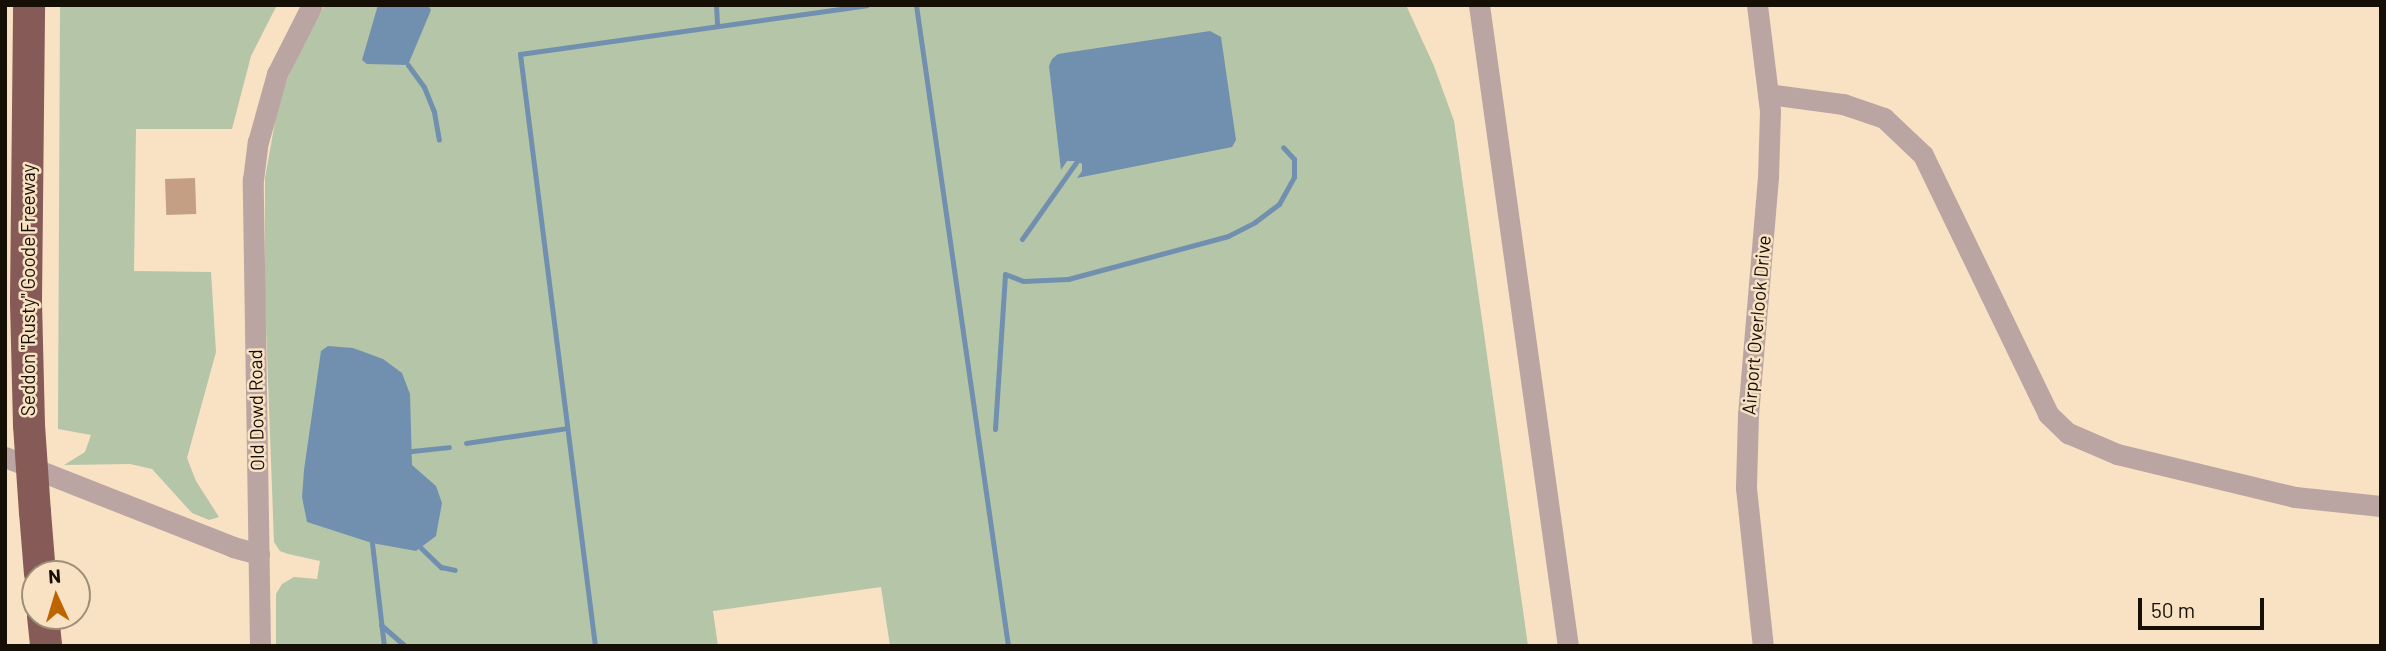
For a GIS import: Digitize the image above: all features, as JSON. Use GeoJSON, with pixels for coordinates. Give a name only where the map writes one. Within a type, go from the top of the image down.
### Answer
{"type":"FeatureCollection","features":[{"type":"Feature","properties":{"kind":"highway","name":"Seddon \"Rusty\" Goode Freeway"},"geometry":{"type":"LineString","coordinates":[[29,5],[26,301],[29,425],[39,560]]}},
{"type":"Feature","properties":{"kind":"street","name":"Old Dowd Road"},"geometry":{"type":"LineString","coordinates":[[260,646],[253,180],[258,142],[277,74],[312,5]]}},
{"type":"Feature","properties":{"kind":"street"},"geometry":{"type":"LineString","coordinates":[[1479,5],[1568,646]]}},
{"type":"Feature","properties":{"kind":"street","name":"Airport Overlook Drive"},"geometry":{"type":"LineString","coordinates":[[1757,5],[1768,94],[1768,177],[1748,415],[1746,488],[1763,646]]}},
{"type":"Feature","properties":{"kind":"street"},"geometry":{"type":"LineString","coordinates":[[1768,94],[1843,104],[1884,118],[1923,155],[2048,414],[2068,433],[2117,454],[2295,497],[2381,506]]}},
{"type":"Feature","properties":{"kind":"street"},"geometry":{"type":"LineString","coordinates":[[5,457],[233,548],[259,554]]}},
{"type":"Feature","properties":{"kind":"green space"},"geometry":{"type":"Polygon","coordinates":[[[60,5],[277,5],[251,56],[232,129],[136,129],[134,271],[211,272],[216,352],[187,458],[196,481],[219,517],[209,520],[192,513],[152,469],[130,464],[64,465],[85,452],[91,435],[58,429],[60,5]]]}},
{"type":"Feature","properties":{"kind":"green space"},"geometry":{"type":"Polygon","coordinates":[[[325,5],[1406,5],[1434,66],[1454,121],[1528,646],[890,646],[881,587],[713,611],[718,646],[276,646],[276,594],[282,584],[294,577],[317,579],[320,561],[280,551],[274,542],[265,299],[265,178],[276,116],[286,82],[303,43],[325,5]]]}},
{"type":"Feature","properties":{"kind":"water"},"geometry":{"type":"Polygon","coordinates":[[[378,5],[428,5],[431,10],[408,65],[367,64],[362,60],[378,5]]]}},
{"type":"Feature","properties":{"kind":"water"},"geometry":{"type":"Polygon","coordinates":[[[1210,31],[1221,37],[1236,140],[1232,147],[1077,178],[1082,171],[1082,164],[1077,161],[1067,161],[1061,170],[1049,66],[1052,59],[1058,54],[1210,31]]]}},
{"type":"Feature","properties":{"kind":"water"},"geometry":{"type":"Polygon","coordinates":[[[328,346],[353,348],[383,359],[402,373],[410,394],[412,465],[436,486],[442,503],[436,536],[416,551],[372,543],[307,522],[302,497],[304,470],[321,351],[328,346]]]}},
{"type":"Feature","properties":{"kind":"building"},"geometry":{"type":"Polygon","coordinates":[[[195,178],[196,214],[166,215],[165,179],[195,178]]]}},
{"type":"Feature","properties":{"kind":"waterway"},"geometry":{"type":"LineString","coordinates":[[716,5],[717,25]]}},
{"type":"Feature","properties":{"kind":"waterway"},"geometry":{"type":"LineString","coordinates":[[595,646],[520,54],[867,5]]}},
{"type":"Feature","properties":{"kind":"waterway"},"geometry":{"type":"LineString","coordinates":[[916,5],[1008,646]]}},
{"type":"Feature","properties":{"kind":"waterway"},"geometry":{"type":"LineString","coordinates":[[408,65],[424,87],[434,112],[439,140]]}},
{"type":"Feature","properties":{"kind":"waterway"},"geometry":{"type":"LineString","coordinates":[[995,429],[1005,274],[1023,281],[1068,279],[1228,236],[1255,222],[1279,204],[1294,177],[1294,159],[1283,147]]}},
{"type":"Feature","properties":{"kind":"waterway"},"geometry":{"type":"LineString","coordinates":[[1022,239],[1077,161]]}},
{"type":"Feature","properties":{"kind":"waterway"},"geometry":{"type":"LineString","coordinates":[[466,443],[567,428]]}},
{"type":"Feature","properties":{"kind":"waterway"},"geometry":{"type":"LineString","coordinates":[[412,451],[449,447]]}},
{"type":"Feature","properties":{"kind":"waterway"},"geometry":{"type":"LineString","coordinates":[[372,543],[384,646]]}},
{"type":"Feature","properties":{"kind":"waterway"},"geometry":{"type":"LineString","coordinates":[[421,548],[441,567],[455,570]]}},
{"type":"Feature","properties":{"kind":"waterway"},"geometry":{"type":"LineString","coordinates":[[381,625],[405,646]]}}]}
